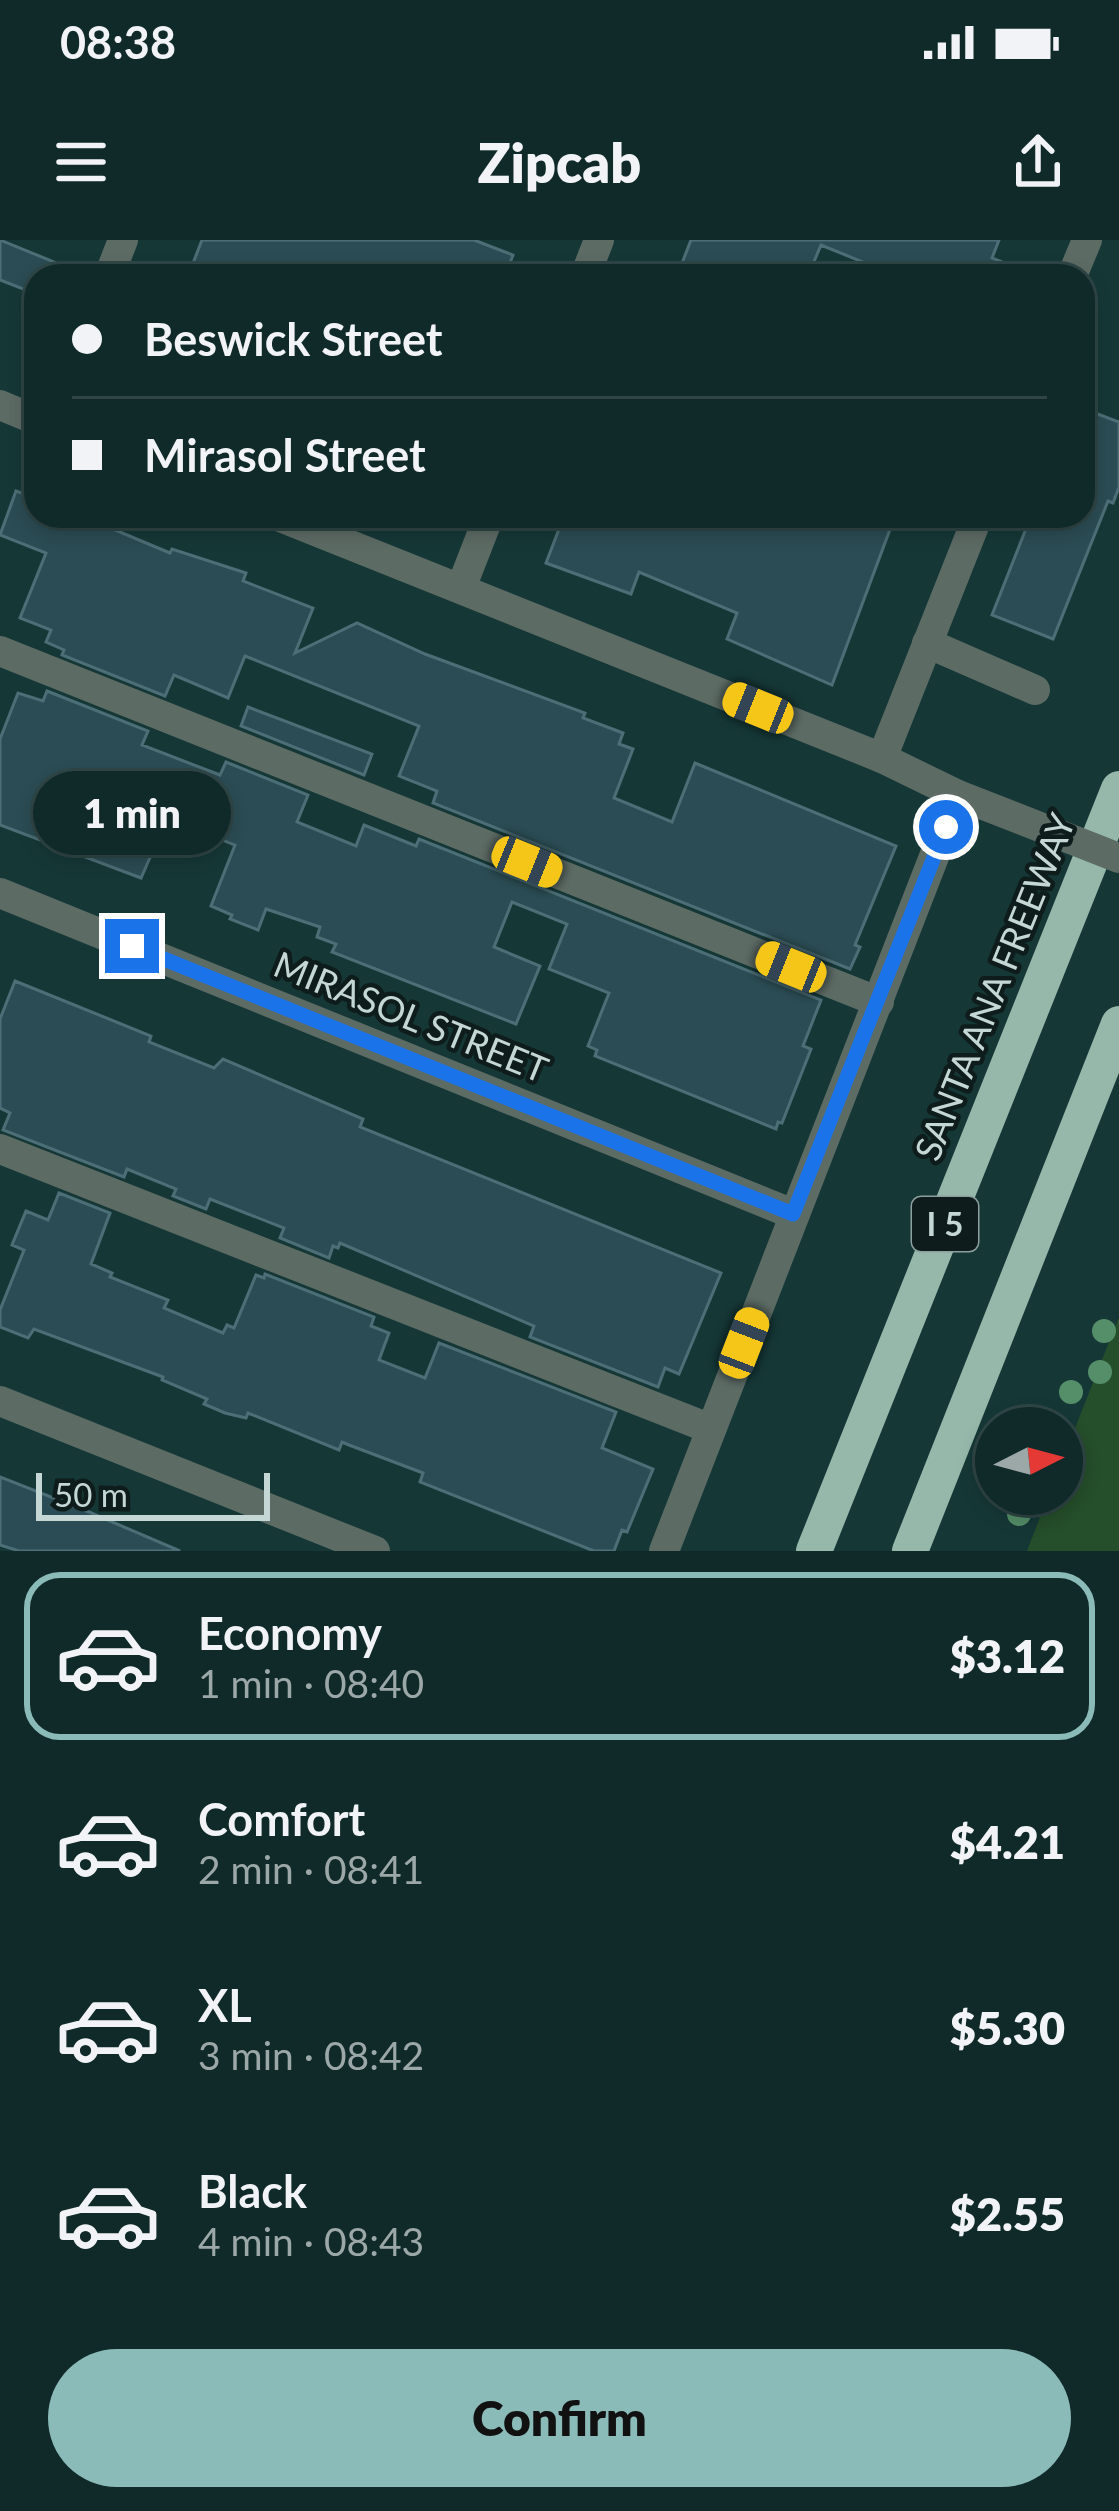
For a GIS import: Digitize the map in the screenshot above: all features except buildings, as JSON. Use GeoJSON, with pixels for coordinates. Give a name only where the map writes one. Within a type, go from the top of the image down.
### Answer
{"type":"FeatureCollection","features":[{"type":"Feature","properties":{"kind":"highway","name":"SANTA ANA FREEWAY"},"geometry":{"type":"LineString","coordinates":[[814,1551],[1119,789]]}},
{"type":"Feature","properties":{"kind":"highway","name":"I 5"},"geometry":{"type":"LineString","coordinates":[[910,1551],[1119,1024]]}},
{"type":"Feature","properties":{"kind":"street"},"geometry":{"type":"LineString","coordinates":[[308,528],[1119,858]]}},
{"type":"Feature","properties":{"kind":"street"},"geometry":{"type":"LineString","coordinates":[[461,588],[484,528]]}},
{"type":"Feature","properties":{"kind":"street"},"geometry":{"type":"LineString","coordinates":[[882,758],[972,528]]}},
{"type":"Feature","properties":{"kind":"street"},"geometry":{"type":"LineString","coordinates":[[927,643],[1035,690]]}},
{"type":"Feature","properties":{"kind":"street"},"geometry":{"type":"LineString","coordinates":[[0,651],[878,1002]]}},
{"type":"Feature","properties":{"kind":"street"},"geometry":{"type":"LineString","coordinates":[[664,1551],[958,795]]}},
{"type":"Feature","properties":{"kind":"street","name":"MIRASOL STREET"},"geometry":{"type":"LineString","coordinates":[[0,893],[793,1214]]}},
{"type":"Feature","properties":{"kind":"street"},"geometry":{"type":"LineString","coordinates":[[0,1149],[710,1429]]}},
{"type":"Feature","properties":{"kind":"street"},"geometry":{"type":"LineString","coordinates":[[0,1401],[375,1551]]}},
{"type":"Feature","properties":{"kind":"green space"},"geometry":{"type":"Polygon","coordinates":[[[1119,1317],[1119,1551],[1027,1551],[1041,1515],[1083,1515],[1083,1408],[1119,1317]]]}},
{"type":"Feature","properties":{"kind":"route"},"geometry":{"type":"LineString","coordinates":[[132,946],[793,1214],[946,827]]}}]}
